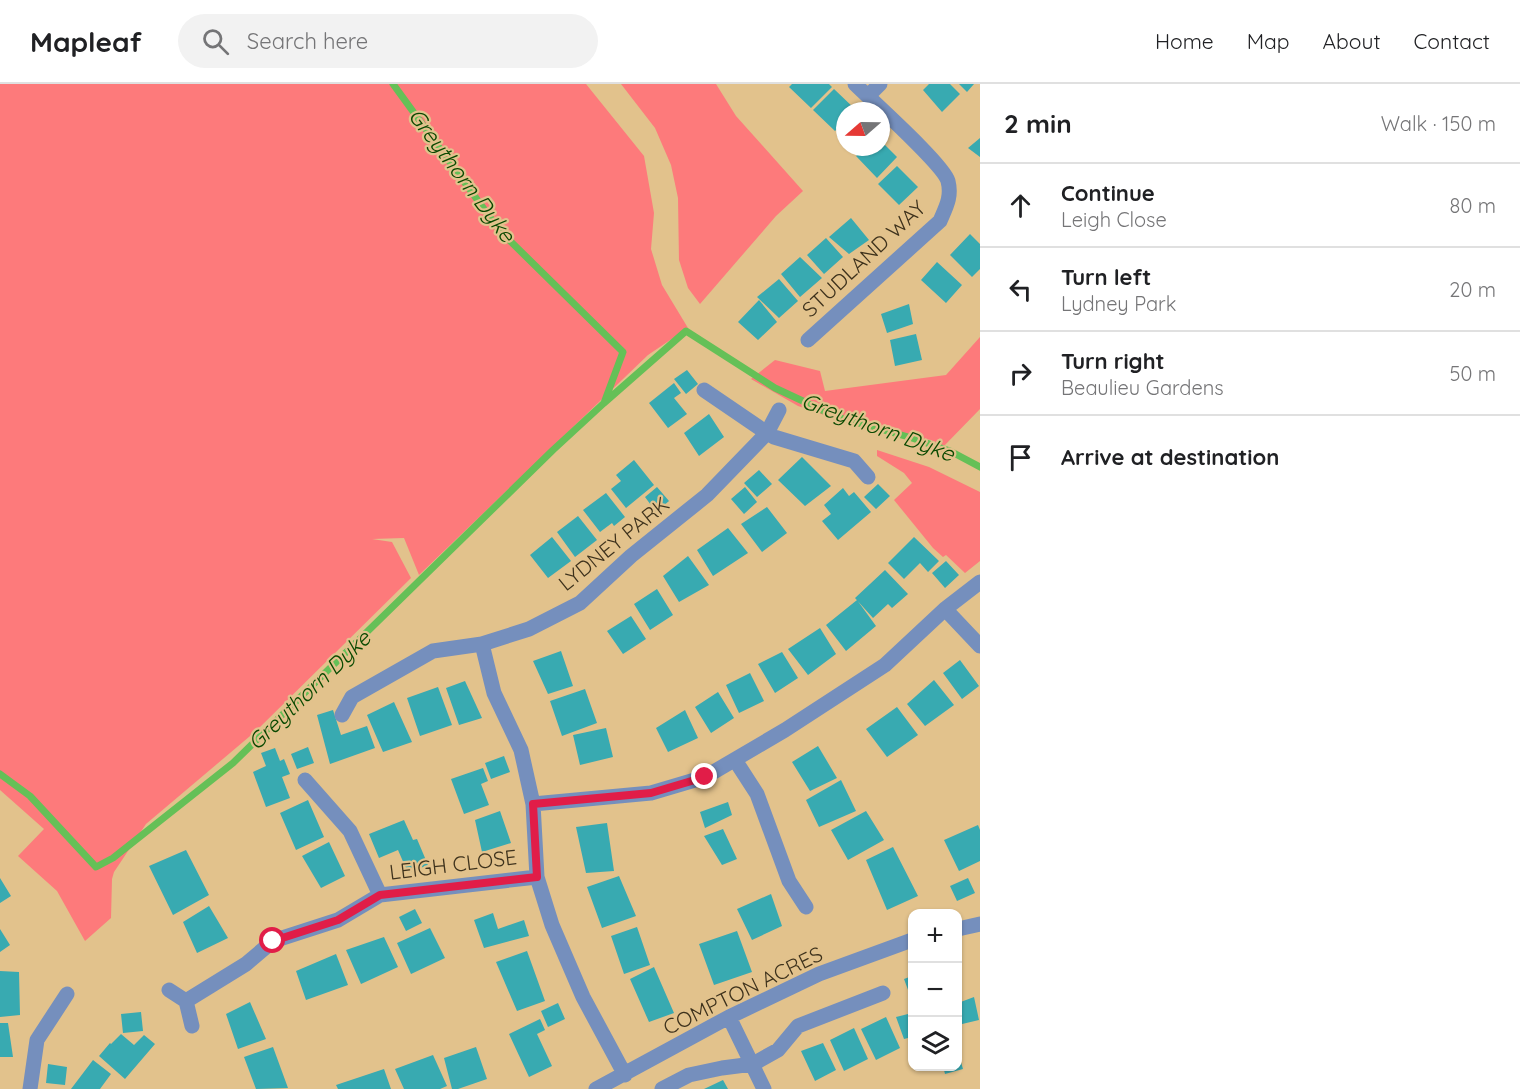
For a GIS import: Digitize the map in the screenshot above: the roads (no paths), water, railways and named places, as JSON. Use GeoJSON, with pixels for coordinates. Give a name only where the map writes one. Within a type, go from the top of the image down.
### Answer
{"type":"FeatureCollection","features":[{"type":"Feature","properties":{"kind":"street","name":"STUDLAND WAY"},"geometry":{"type":"LineString","coordinates":[[808,340],[940,221],[949,200],[948,179],[933,160],[855,84]]}},
{"type":"Feature","properties":{"kind":"street"},"geometry":{"type":"LineString","coordinates":[[868,96],[880,84]]}},
{"type":"Feature","properties":{"kind":"street"},"geometry":{"type":"LineString","coordinates":[[704,390],[770,435],[855,461],[868,477]]}},
{"type":"Feature","properties":{"kind":"street","name":"LYDNEY PARK"},"geometry":{"type":"LineString","coordinates":[[342,715],[352,697],[434,651],[482,644],[529,628],[580,603],[631,556],[706,495],[770,435],[779,410]]}},
{"type":"Feature","properties":{"kind":"street"},"geometry":{"type":"LineString","coordinates":[[533,804],[651,793],[705,777],[785,730],[885,665],[945,609],[980,582]]}},
{"type":"Feature","properties":{"kind":"street"},"geometry":{"type":"LineString","coordinates":[[945,609],[980,646]]}},
{"type":"Feature","properties":{"kind":"street"},"geometry":{"type":"LineString","coordinates":[[482,644],[494,693],[521,750],[533,804],[537,877],[552,925],[583,997],[625,1075]]}},
{"type":"Feature","properties":{"kind":"street"},"geometry":{"type":"LineString","coordinates":[[735,760],[757,794],[789,881],[806,907]]}},
{"type":"Feature","properties":{"kind":"street"},"geometry":{"type":"LineString","coordinates":[[305,780],[350,831],[380,895]]}},
{"type":"Feature","properties":{"kind":"street","name":"LEIGH CLOSE"},"geometry":{"type":"LineString","coordinates":[[186,1001],[246,964],[273,941],[338,920],[380,895],[537,877]]}},
{"type":"Feature","properties":{"kind":"street"},"geometry":{"type":"LineString","coordinates":[[962,929],[980,924]]}},
{"type":"Feature","properties":{"kind":"street","name":"COMPTON ACRES"},"geometry":{"type":"LineString","coordinates":[[596,1089],[729,1017],[819,974],[908,941]]}},
{"type":"Feature","properties":{"kind":"street"},"geometry":{"type":"LineString","coordinates":[[169,990],[186,1001],[192,1026]]}},
{"type":"Feature","properties":{"kind":"street"},"geometry":{"type":"LineString","coordinates":[[662,1089],[689,1075],[753,1064],[778,1050],[798,1026],[883,993]]}},
{"type":"Feature","properties":{"kind":"street"},"geometry":{"type":"LineString","coordinates":[[30,1089],[37,1040],[67,994]]}},
{"type":"Feature","properties":{"kind":"street"},"geometry":{"type":"LineString","coordinates":[[729,1017],[764,1089]]}},
{"type":"Feature","properties":{"kind":"waterway","name":"Greythorn Dyke"},"geometry":{"type":"LineString","coordinates":[[393,84],[500,231],[623,352],[604,403],[686,331],[775,388],[837,417],[950,451],[980,467]]}},
{"type":"Feature","properties":{"kind":"waterway","name":"Greythorn Dyke"},"geometry":{"type":"LineString","coordinates":[[0,774],[30,796],[96,867],[113,858],[233,763],[604,403]]}}]}
